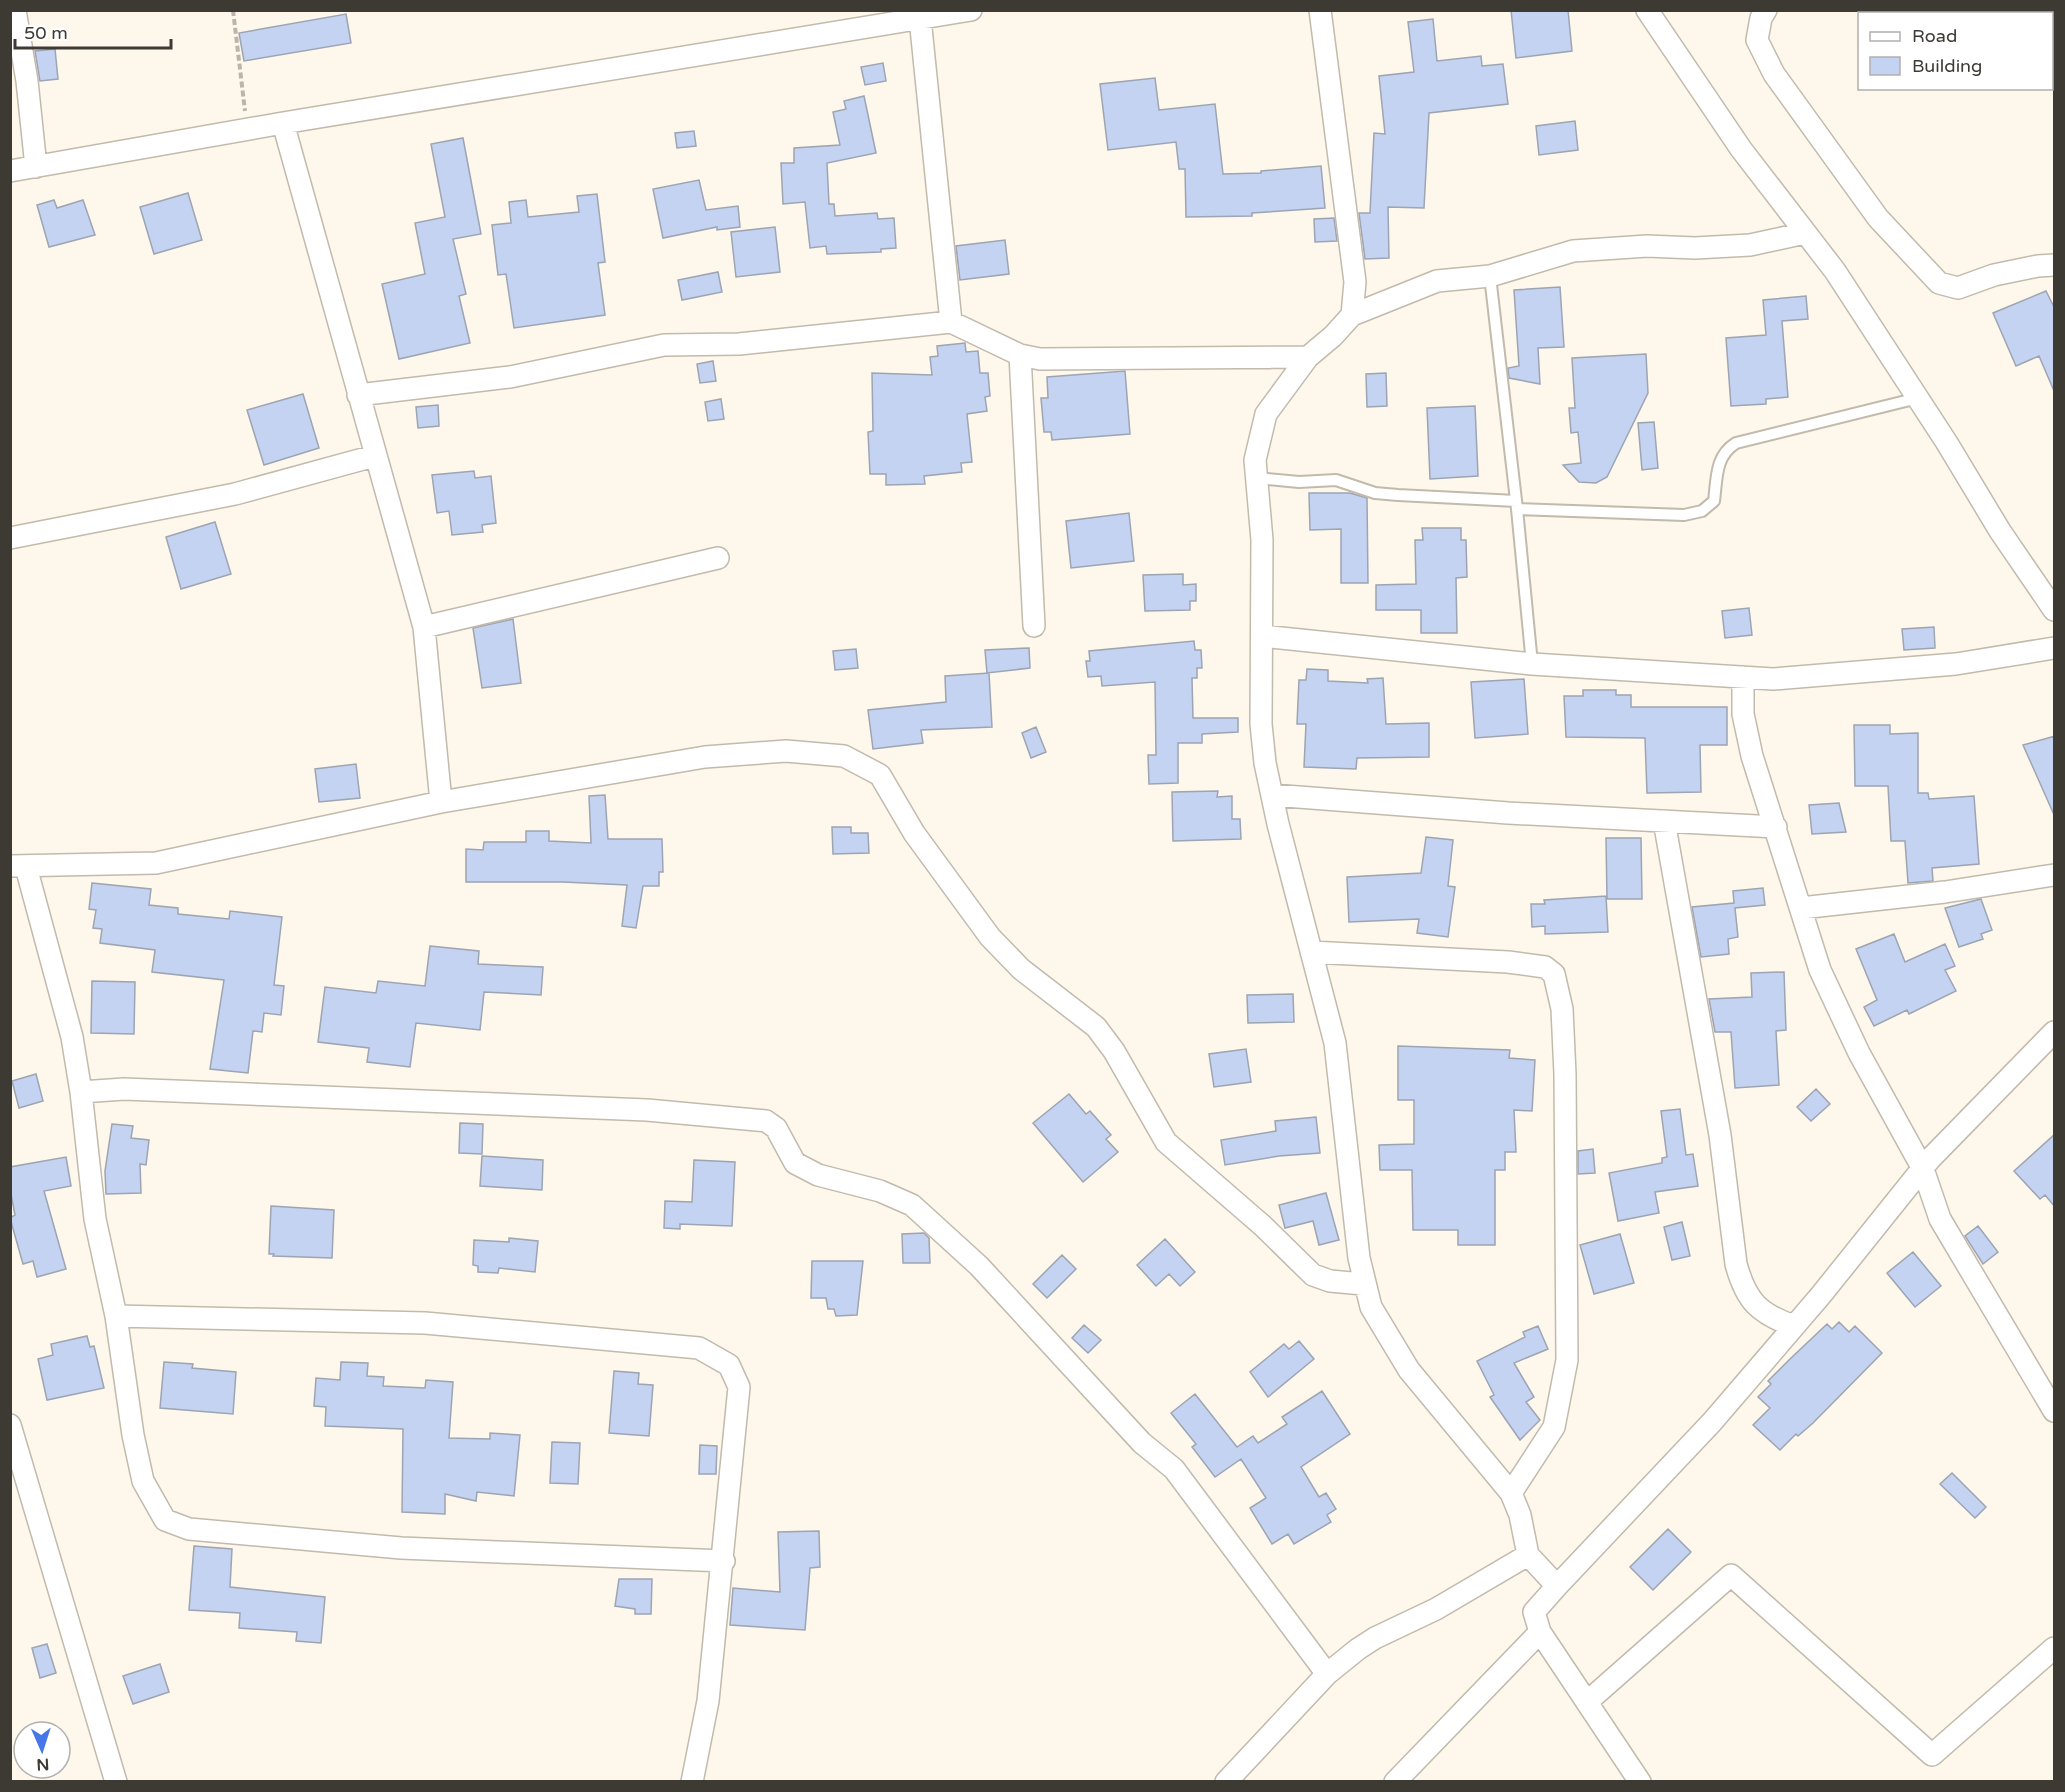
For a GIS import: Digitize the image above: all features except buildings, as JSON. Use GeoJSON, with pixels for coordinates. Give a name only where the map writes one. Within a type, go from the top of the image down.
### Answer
{"type":"FeatureCollection","features":[{"type":"Feature","properties":{"kind":"street"},"geometry":{"type":"LineString","coordinates":[[15,10],[27,81],[36,168]]}},
{"type":"Feature","properties":{"kind":"street"},"geometry":{"type":"LineString","coordinates":[[10,171],[248,131],[283,123],[971,10]]}},
{"type":"Feature","properties":{"kind":"street"},"geometry":{"type":"LineString","coordinates":[[1320,10],[1355,282],[1353,315]]}},
{"type":"Feature","properties":{"kind":"street"},"geometry":{"type":"LineString","coordinates":[[1647,10],[1741,149],[1835,271],[1918,398],[1978,496],[2055,609]]}},
{"type":"Feature","properties":{"kind":"street"},"geometry":{"type":"LineString","coordinates":[[1766,10],[1761,18],[1757,40],[1774,74],[1878,218],[1939,283],[1958,288],[2005,273],[2055,265]]}},
{"type":"Feature","properties":{"kind":"street"},"geometry":{"type":"LineString","coordinates":[[920,18],[951,322]]}},
{"type":"Feature","properties":{"kind":"street"},"geometry":{"type":"LineString","coordinates":[[283,123],[374,456],[424,627],[441,802]]}},
{"type":"Feature","properties":{"kind":"street"},"geometry":{"type":"LineString","coordinates":[[1557,1586],[1528,1555],[1520,1515],[1511,1493],[1409,1370],[1371,1307],[1363,1284],[1338,1065],[1272,795],[1261,724],[1262,540],[1255,460],[1266,414],[1308,357],[1353,315],[1437,281],[1490,276],[1573,251],[1647,246],[1695,248],[1750,245],[1805,233]]}},
{"type":"Feature","properties":{"kind":"street"},"geometry":{"type":"LineString","coordinates":[[358,395],[510,377],[664,345],[739,344],[951,322],[1020,355],[1040,359],[1308,357]]}},
{"type":"Feature","properties":{"kind":"street"},"geometry":{"type":"LineString","coordinates":[[1020,355],[1034,626]]}},
{"type":"Feature","properties":{"kind":"street"},"geometry":{"type":"LineString","coordinates":[[10,538],[235,494],[374,456]]}},
{"type":"Feature","properties":{"kind":"street"},"geometry":{"type":"LineString","coordinates":[[424,627],[718,558]]}},
{"type":"Feature","properties":{"kind":"street"},"geometry":{"type":"LineString","coordinates":[[1262,636],[1532,664],[1773,679],[1956,664],[2055,648]]}},
{"type":"Feature","properties":{"kind":"street"},"geometry":{"type":"LineString","coordinates":[[1743,677],[1743,714],[1752,756],[1821,970],[1854,1042],[1923,1169],[1940,1219],[2055,1411]]}},
{"type":"Feature","properties":{"kind":"street"},"geometry":{"type":"LineString","coordinates":[[724,1561],[401,1548],[189,1529],[165,1520],[143,1481],[133,1435],[116,1316],[95,1219],[81,1092],[72,1037],[18,866],[156,863],[441,802],[705,757],[786,751],[844,756],[880,776],[914,833],[990,937],[1021,969],[1096,1027],[1114,1051],[1166,1142],[1263,1226],[1313,1275],[1330,1281],[1363,1284]]}},
{"type":"Feature","properties":{"kind":"street"},"geometry":{"type":"LineString","coordinates":[[1272,795],[1776,827]]}},
{"type":"Feature","properties":{"kind":"street"},"geometry":{"type":"LineString","coordinates":[[1664,821],[1720,1135],[1736,1264],[1748,1295],[1760,1310],[1771,1318],[1794,1326]]}},
{"type":"Feature","properties":{"kind":"street"},"geometry":{"type":"LineString","coordinates":[[1801,908],[1945,892],[2055,874]]}},
{"type":"Feature","properties":{"kind":"street"},"geometry":{"type":"LineString","coordinates":[[1311,952],[1508,963],[1545,967],[1554,974],[1562,1009],[1565,1074],[1567,1360],[1554,1427],[1511,1493]]}},
{"type":"Feature","properties":{"kind":"street"},"geometry":{"type":"LineString","coordinates":[[1640,1782],[1540,1632],[1534,1612],[1712,1422],[1923,1169],[2055,1032]]}},
{"type":"Feature","properties":{"kind":"street"},"geometry":{"type":"LineString","coordinates":[[81,1092],[124,1089],[647,1110],[766,1120],[776,1128],[795,1163],[818,1175],[880,1191],[912,1205],[979,1266],[1142,1443],[1174,1469],[1327,1674]]}},
{"type":"Feature","properties":{"kind":"street"},"geometry":{"type":"LineString","coordinates":[[116,1316],[425,1323],[699,1348],[729,1365],[739,1387],[724,1561],[708,1701],[692,1782]]}},
{"type":"Feature","properties":{"kind":"street"},"geometry":{"type":"LineString","coordinates":[[10,1425],[117,1782]]}},
{"type":"Feature","properties":{"kind":"street"},"geometry":{"type":"LineString","coordinates":[[1226,1782],[1327,1674],[1375,1638],[1436,1609],[1528,1555]]}},
{"type":"Feature","properties":{"kind":"street"},"geometry":{"type":"LineString","coordinates":[[1587,1702],[1731,1575],[1932,1755],[2055,1648]]}},
{"type":"Feature","properties":{"kind":"street"},"geometry":{"type":"LineString","coordinates":[[1395,1782],[1540,1632]]}},
{"type":"Feature","properties":{"kind":"lane"},"geometry":{"type":"LineString","coordinates":[[1490,276],[1532,664]]}},
{"type":"Feature","properties":{"kind":"lane"},"geometry":{"type":"LineString","coordinates":[[1257,478],[1299,482],[1336,480],[1375,493],[1516,505],[1684,515],[1702,511],[1714,501],[1719,462],[1725,450],[1736,443],[1918,398]]}},
{"type":"Feature","properties":{"kind":"path"},"geometry":{"type":"LineString","coordinates":[[233,10],[248,131]]}}]}
